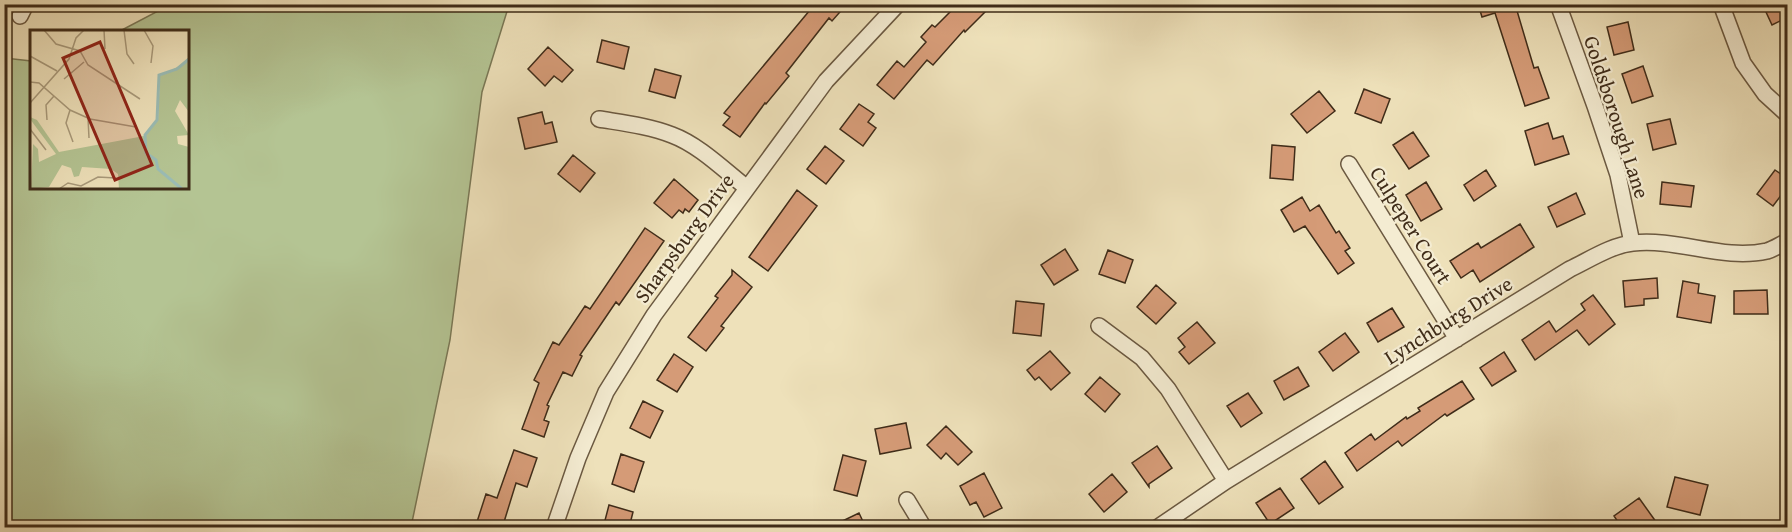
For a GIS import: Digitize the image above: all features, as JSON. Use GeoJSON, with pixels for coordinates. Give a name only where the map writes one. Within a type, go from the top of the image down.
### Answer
{"type":"FeatureCollection","features":[{"type":"Feature","properties":{"kind":"street","name":"Sharpsburg Drive"},"geometry":{"type":"LineString","coordinates":[[554,528],[578,458],[606,392],[654,315],[826,81],[898,4]]}},
{"type":"Feature","properties":{"kind":"street","name":"Goldsborough Lane"},"geometry":{"type":"LineString","coordinates":[[1558,4],[1618,175],[1632,243]]}},
{"type":"Feature","properties":{"kind":"street"},"geometry":{"type":"LineString","coordinates":[[1720,4],[1743,63],[1765,94],[1788,115]]}},
{"type":"Feature","properties":{"kind":"street"},"geometry":{"type":"LineString","coordinates":[[599,119],[673,135],[697,149],[747,188]]}},
{"type":"Feature","properties":{"kind":"street","name":"Culpeper Court"},"geometry":{"type":"LineString","coordinates":[[1349,164],[1457,339]]}},
{"type":"Feature","properties":{"kind":"street","name":"Lynchburg Drive"},"geometry":{"type":"LineString","coordinates":[[1157,528],[1226,481],[1570,269],[1621,245],[1653,242],[1746,253],[1768,251],[1788,241]]}},
{"type":"Feature","properties":{"kind":"street"},"geometry":{"type":"LineString","coordinates":[[1099,326],[1142,358],[1168,389],[1226,481]]}},
{"type":"Feature","properties":{"kind":"street"},"geometry":{"type":"LineString","coordinates":[[907,500],[924,528]]}},
{"type":"Feature","properties":{"kind":"green space"},"geometry":{"type":"Polygon","coordinates":[[[167,5],[509,5],[482,92],[450,340],[411,527],[213,528],[176,521],[156,528],[5,527],[5,58],[30,61],[30,189],[189,189],[189,30],[122,30],[167,5]]]}},
{"type":"Feature","properties":{"kind":"building"},"geometry":{"type":"Polygon","coordinates":[[[815,4],[847,4],[832,21],[829,18],[786,73],[789,76],[765,103],[740,137],[723,125],[730,117],[724,113],[815,4]]]}},
{"type":"Feature","properties":{"kind":"building"},"geometry":{"type":"Polygon","coordinates":[[[958,4],[993,4],[965,32],[964,30],[933,65],[927,60],[894,99],[877,85],[897,61],[904,67],[926,42],[921,37],[932,25],[935,27],[958,4]]]}},
{"type":"Feature","properties":{"kind":"building"},"geometry":{"type":"Polygon","coordinates":[[[1478,4],[1515,4],[1534,68],[1538,67],[1549,98],[1525,106],[1495,13],[1482,17],[1478,4]]]}},
{"type":"Feature","properties":{"kind":"building"},"geometry":{"type":"Polygon","coordinates":[[[1780,4],[1788,4],[1788,17],[1772,25],[1766,12],[1780,4]]]}},
{"type":"Feature","properties":{"kind":"building"},"geometry":{"type":"Polygon","coordinates":[[[1628,22],[1634,50],[1614,55],[1607,27],[1628,22]]]}},
{"type":"Feature","properties":{"kind":"building"},"geometry":{"type":"Polygon","coordinates":[[[602,40],[629,47],[624,69],[597,62],[602,40]]]}},
{"type":"Feature","properties":{"kind":"building"},"geometry":{"type":"Polygon","coordinates":[[[548,47],[573,70],[562,82],[554,76],[545,86],[528,69],[548,47]]]}},
{"type":"Feature","properties":{"kind":"building"},"geometry":{"type":"Polygon","coordinates":[[[1643,66],[1653,96],[1632,103],[1622,74],[1643,66]]]}},
{"type":"Feature","properties":{"kind":"building"},"geometry":{"type":"Polygon","coordinates":[[[655,69],[681,76],[675,98],[649,91],[655,69]]]}},
{"type":"Feature","properties":{"kind":"building"},"geometry":{"type":"Polygon","coordinates":[[[1364,89],[1390,99],[1381,123],[1355,113],[1364,89]]]}},
{"type":"Feature","properties":{"kind":"building"},"geometry":{"type":"Polygon","coordinates":[[[1319,91],[1335,111],[1307,133],[1291,114],[1319,91]]]}},
{"type":"Feature","properties":{"kind":"building"},"geometry":{"type":"Polygon","coordinates":[[[859,104],[874,114],[868,122],[876,128],[863,146],[840,129],[859,104]]]}},
{"type":"Feature","properties":{"kind":"building"},"geometry":{"type":"Polygon","coordinates":[[[542,112],[545,124],[552,122],[557,142],[525,149],[518,118],[542,112]]]}},
{"type":"Feature","properties":{"kind":"building"},"geometry":{"type":"Polygon","coordinates":[[[1670,119],[1676,144],[1653,150],[1647,124],[1670,119]]]}},
{"type":"Feature","properties":{"kind":"building"},"geometry":{"type":"Polygon","coordinates":[[[1548,123],[1553,139],[1563,136],[1569,154],[1535,165],[1525,131],[1548,123]]]}},
{"type":"Feature","properties":{"kind":"building"},"geometry":{"type":"Polygon","coordinates":[[[1413,132],[1429,156],[1409,169],[1393,145],[1413,132]]]}},
{"type":"Feature","properties":{"kind":"building"},"geometry":{"type":"Polygon","coordinates":[[[1272,145],[1295,147],[1293,180],[1270,178],[1272,145]]]}},
{"type":"Feature","properties":{"kind":"building"},"geometry":{"type":"Polygon","coordinates":[[[825,146],[844,161],[826,184],[807,169],[825,146]]]}},
{"type":"Feature","properties":{"kind":"building"},"geometry":{"type":"Polygon","coordinates":[[[573,155],[595,173],[580,192],[558,174],[573,155]]]}},
{"type":"Feature","properties":{"kind":"building"},"geometry":{"type":"Polygon","coordinates":[[[1486,170],[1496,186],[1474,201],[1464,185],[1486,170]]]}},
{"type":"Feature","properties":{"kind":"building"},"geometry":{"type":"Polygon","coordinates":[[[1775,170],[1788,179],[1788,186],[1773,206],[1757,194],[1775,170]]]}},
{"type":"Feature","properties":{"kind":"building"},"geometry":{"type":"Polygon","coordinates":[[[674,179],[698,200],[689,212],[685,209],[683,213],[679,210],[672,218],[654,203],[674,179]]]}},
{"type":"Feature","properties":{"kind":"building"},"geometry":{"type":"Polygon","coordinates":[[[1426,182],[1442,209],[1421,221],[1406,195],[1426,182]]]}},
{"type":"Feature","properties":{"kind":"building"},"geometry":{"type":"Polygon","coordinates":[[[1662,182],[1694,186],[1691,207],[1660,204],[1662,182]]]}},
{"type":"Feature","properties":{"kind":"building"},"geometry":{"type":"Polygon","coordinates":[[[797,190],[817,206],[768,271],[749,257],[797,190]]]}},
{"type":"Feature","properties":{"kind":"building"},"geometry":{"type":"Polygon","coordinates":[[[1576,193],[1585,214],[1557,227],[1548,207],[1576,193]]]}},
{"type":"Feature","properties":{"kind":"building"},"geometry":{"type":"Polygon","coordinates":[[[1302,197],[1310,211],[1319,205],[1336,233],[1339,231],[1350,248],[1345,251],[1354,263],[1338,274],[1305,226],[1294,232],[1281,210],[1302,197]]]}},
{"type":"Feature","properties":{"kind":"building"},"geometry":{"type":"Polygon","coordinates":[[[1520,224],[1534,247],[1480,282],[1473,270],[1461,278],[1450,261],[1478,243],[1481,248],[1520,224]]]}},
{"type":"Feature","properties":{"kind":"building"},"geometry":{"type":"Polygon","coordinates":[[[645,228],[664,241],[619,305],[616,302],[580,355],[582,356],[572,376],[563,372],[547,405],[549,406],[544,420],[549,422],[544,437],[522,429],[539,383],[534,380],[553,342],[559,345],[585,306],[590,309],[645,228]]]}},
{"type":"Feature","properties":{"kind":"building"},"geometry":{"type":"Polygon","coordinates":[[[1065,249],[1078,270],[1054,285],[1041,265],[1065,249]]]}},
{"type":"Feature","properties":{"kind":"building"},"geometry":{"type":"Polygon","coordinates":[[[1108,250],[1133,260],[1125,283],[1099,274],[1108,250]]]}},
{"type":"Feature","properties":{"kind":"building"},"geometry":{"type":"Polygon","coordinates":[[[732,270],[752,287],[721,326],[724,328],[706,351],[688,337],[718,298],[715,296],[732,275],[732,270]]]}},
{"type":"Feature","properties":{"kind":"building"},"geometry":{"type":"Polygon","coordinates":[[[1657,278],[1658,298],[1644,299],[1644,305],[1625,307],[1623,281],[1657,278]]]}},
{"type":"Feature","properties":{"kind":"building"},"geometry":{"type":"Polygon","coordinates":[[[1683,281],[1699,284],[1698,293],[1715,296],[1711,323],[1677,317],[1683,281]]]}},
{"type":"Feature","properties":{"kind":"building"},"geometry":{"type":"Polygon","coordinates":[[[1156,285],[1176,303],[1156,324],[1137,307],[1156,285]]]}},
{"type":"Feature","properties":{"kind":"building"},"geometry":{"type":"Polygon","coordinates":[[[1767,290],[1768,314],[1734,314],[1734,291],[1767,290]]]}},
{"type":"Feature","properties":{"kind":"building"},"geometry":{"type":"Polygon","coordinates":[[[1593,295],[1615,324],[1589,345],[1577,330],[1535,360],[1522,340],[1549,321],[1556,332],[1585,310],[1581,304],[1593,295]]]}},
{"type":"Feature","properties":{"kind":"building"},"geometry":{"type":"Polygon","coordinates":[[[1016,301],[1044,304],[1041,336],[1013,333],[1016,301]]]}},
{"type":"Feature","properties":{"kind":"building"},"geometry":{"type":"Polygon","coordinates":[[[1392,308],[1404,327],[1378,342],[1367,323],[1392,308]]]}},
{"type":"Feature","properties":{"kind":"building"},"geometry":{"type":"Polygon","coordinates":[[[1197,322],[1215,343],[1189,364],[1179,352],[1185,347],[1178,338],[1197,322]]]}},
{"type":"Feature","properties":{"kind":"building"},"geometry":{"type":"Polygon","coordinates":[[[1345,333],[1359,352],[1333,371],[1319,352],[1345,333]]]}},
{"type":"Feature","properties":{"kind":"building"},"geometry":{"type":"Polygon","coordinates":[[[1050,351],[1070,373],[1051,390],[1039,377],[1035,380],[1027,370],[1050,351]]]}},
{"type":"Feature","properties":{"kind":"building"},"geometry":{"type":"Polygon","coordinates":[[[1504,352],[1516,371],[1492,386],[1480,368],[1504,352]]]}},
{"type":"Feature","properties":{"kind":"building"},"geometry":{"type":"Polygon","coordinates":[[[674,354],[693,367],[677,392],[657,380],[674,354]]]}},
{"type":"Feature","properties":{"kind":"building"},"geometry":{"type":"Polygon","coordinates":[[[1298,367],[1309,386],[1284,400],[1274,381],[1298,367]]]}},
{"type":"Feature","properties":{"kind":"building"},"geometry":{"type":"Polygon","coordinates":[[[1100,377],[1120,394],[1105,412],[1085,394],[1100,377]]]}},
{"type":"Feature","properties":{"kind":"building"},"geometry":{"type":"Polygon","coordinates":[[[1462,381],[1474,399],[1447,416],[1445,414],[1402,446],[1398,441],[1357,471],[1345,453],[1371,434],[1375,440],[1406,417],[1407,419],[1420,411],[1418,408],[1462,381]]]}},
{"type":"Feature","properties":{"kind":"building"},"geometry":{"type":"Polygon","coordinates":[[[1248,393],[1262,413],[1241,427],[1227,406],[1248,393]]]}},
{"type":"Feature","properties":{"kind":"building"},"geometry":{"type":"Polygon","coordinates":[[[643,401],[663,411],[650,438],[630,428],[643,401]]]}},
{"type":"Feature","properties":{"kind":"building"},"geometry":{"type":"Polygon","coordinates":[[[906,423],[911,448],[880,454],[875,429],[906,423]]]}},
{"type":"Feature","properties":{"kind":"building"},"geometry":{"type":"Polygon","coordinates":[[[946,426],[972,452],[958,465],[946,453],[941,459],[927,445],[946,426]]]}},
{"type":"Feature","properties":{"kind":"building"},"geometry":{"type":"Polygon","coordinates":[[[1157,446],[1172,468],[1149,484],[1149,487],[1132,463],[1157,446]]]}},
{"type":"Feature","properties":{"kind":"building"},"geometry":{"type":"Polygon","coordinates":[[[514,450],[537,458],[527,487],[516,483],[504,522],[500,521],[498,528],[475,528],[486,494],[497,498],[514,450]]]}},
{"type":"Feature","properties":{"kind":"building"},"geometry":{"type":"Polygon","coordinates":[[[621,454],[644,462],[634,492],[612,484],[621,454]]]}},
{"type":"Feature","properties":{"kind":"building"},"geometry":{"type":"Polygon","coordinates":[[[843,455],[866,461],[857,496],[834,490],[843,455]]]}},
{"type":"Feature","properties":{"kind":"building"},"geometry":{"type":"Polygon","coordinates":[[[1325,461],[1343,487],[1319,504],[1301,479],[1325,461]]]}},
{"type":"Feature","properties":{"kind":"building"},"geometry":{"type":"Polygon","coordinates":[[[984,473],[1002,508],[984,517],[976,502],[970,505],[960,486],[984,473]]]}},
{"type":"Feature","properties":{"kind":"building"},"geometry":{"type":"Polygon","coordinates":[[[1112,474],[1127,492],[1104,512],[1089,494],[1112,474]]]}},
{"type":"Feature","properties":{"kind":"building"},"geometry":{"type":"Polygon","coordinates":[[[1675,477],[1708,485],[1700,515],[1667,507],[1675,477]]]}},
{"type":"Feature","properties":{"kind":"building"},"geometry":{"type":"Polygon","coordinates":[[[1280,488],[1294,508],[1270,524],[1256,503],[1280,488]]]}},
{"type":"Feature","properties":{"kind":"building"},"geometry":{"type":"Polygon","coordinates":[[[1639,498],[1660,528],[1622,528],[1614,516],[1639,498]]]}},
{"type":"Feature","properties":{"kind":"building"},"geometry":{"type":"Polygon","coordinates":[[[609,505],[633,512],[629,528],[603,528],[609,505]]]}},
{"type":"Feature","properties":{"kind":"building"},"geometry":{"type":"Polygon","coordinates":[[[859,513],[866,528],[828,528],[859,513]]]}}]}
